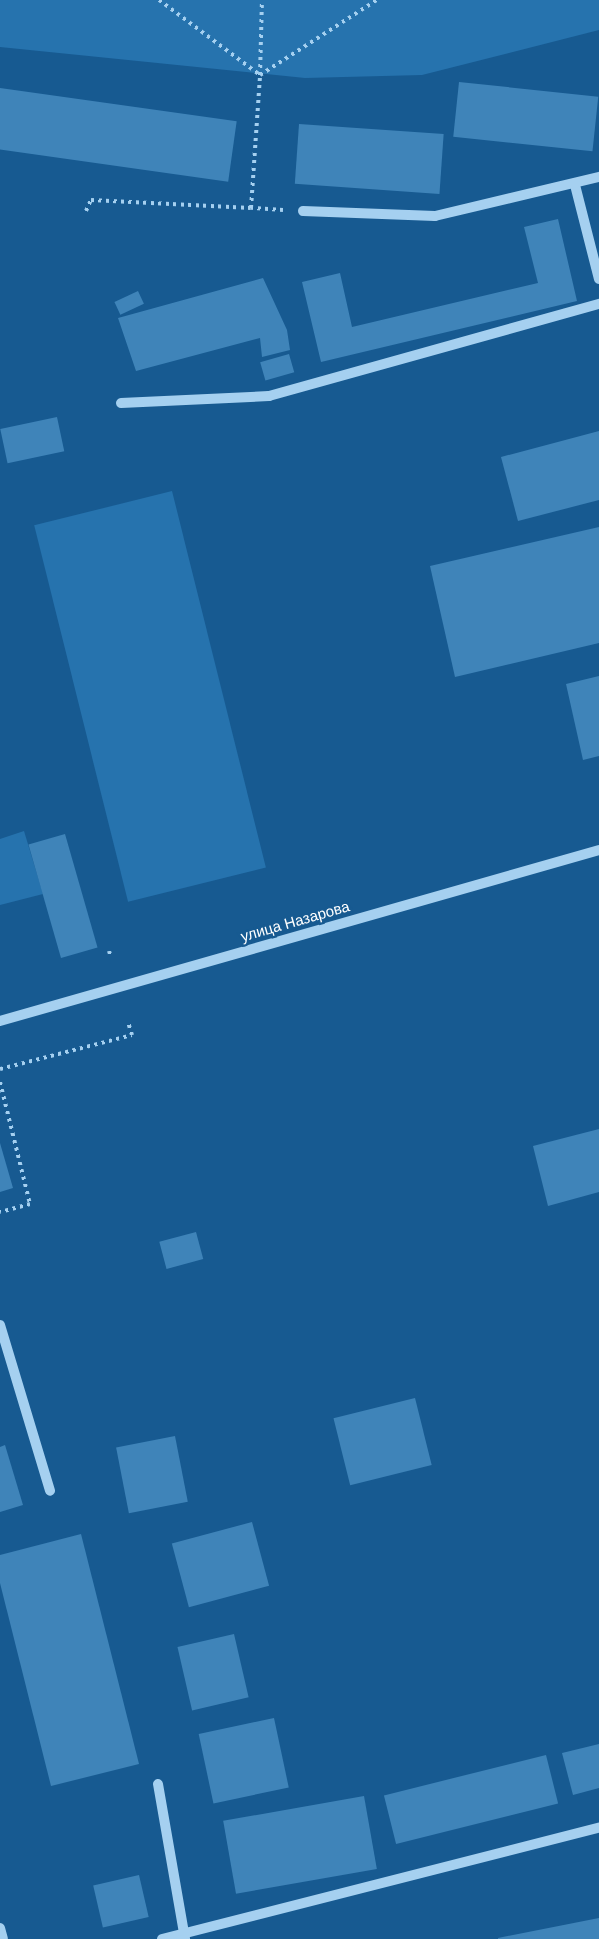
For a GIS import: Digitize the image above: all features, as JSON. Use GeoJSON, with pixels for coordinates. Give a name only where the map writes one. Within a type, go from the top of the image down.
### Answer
{"type":"FeatureCollection","features":[{"type":"Feature","properties":{"kind":"street"},"geometry":{"type":"LineString","coordinates":[[303,211],[435,216],[575,185],[599,177]]}},
{"type":"Feature","properties":{"kind":"street"},"geometry":{"type":"LineString","coordinates":[[575,185],[599,279]]}},
{"type":"Feature","properties":{"kind":"street"},"geometry":{"type":"LineString","coordinates":[[122,403],[269,396],[599,304]]}},
{"type":"Feature","properties":{"kind":"street","name":"улица Назарова"},"geometry":{"type":"LineString","coordinates":[[0,1021],[599,850]]}},
{"type":"Feature","properties":{"kind":"street"},"geometry":{"type":"LineString","coordinates":[[0,1324],[50,1491]]}},
{"type":"Feature","properties":{"kind":"street"},"geometry":{"type":"LineString","coordinates":[[158,1784],[184,1936]]}},
{"type":"Feature","properties":{"kind":"street"},"geometry":{"type":"LineString","coordinates":[[162,1939],[184,1936],[599,1828]]}},
{"type":"Feature","properties":{"kind":"street"},"geometry":{"type":"LineString","coordinates":[[0,1928],[3,1939]]}},
{"type":"Feature","properties":{"kind":"path"},"geometry":{"type":"LineString","coordinates":[[159,0],[260,75]]}},
{"type":"Feature","properties":{"kind":"path"},"geometry":{"type":"LineString","coordinates":[[251,208],[260,75],[262,0]]}},
{"type":"Feature","properties":{"kind":"path"},"geometry":{"type":"LineString","coordinates":[[260,75],[377,0]]}},
{"type":"Feature","properties":{"kind":"path"},"geometry":{"type":"LineString","coordinates":[[86,210],[91,200],[303,211]]}},
{"type":"Feature","properties":{"kind":"path"},"geometry":{"type":"LineString","coordinates":[[109,951],[111,957]]}},
{"type":"Feature","properties":{"kind":"path"},"geometry":{"type":"LineString","coordinates":[[0,1069],[132,1035],[128,1022]]}},
{"type":"Feature","properties":{"kind":"path"},"geometry":{"type":"LineString","coordinates":[[0,1082],[30,1204],[0,1212]]}},
{"type":"Feature","properties":{"kind":"shaded area"},"geometry":{"type":"Polygon","coordinates":[[[0,0],[599,0],[599,30],[422,75],[305,78],[0,47],[0,0]]]}},
{"type":"Feature","properties":{"kind":"shaded area"},"geometry":{"type":"Polygon","coordinates":[[[172,491],[266,867],[128,902],[34,525],[172,491]]]}},
{"type":"Feature","properties":{"kind":"shaded area"},"geometry":{"type":"Polygon","coordinates":[[[24,831],[43,894],[0,905],[0,839],[24,831]]]}},
{"type":"Feature","properties":{"kind":"building"},"geometry":{"type":"Polygon","coordinates":[[[459,82],[598,97],[592,151],[453,137],[459,82]]]}},
{"type":"Feature","properties":{"kind":"building"},"geometry":{"type":"Polygon","coordinates":[[[0,88],[237,121],[228,182],[0,150],[0,88]]]}},
{"type":"Feature","properties":{"kind":"building"},"geometry":{"type":"Polygon","coordinates":[[[299,124],[444,134],[439,194],[295,184],[299,124]]]}},
{"type":"Feature","properties":{"kind":"building"},"geometry":{"type":"Polygon","coordinates":[[[558,219],[577,301],[321,362],[302,282],[340,273],[352,327],[538,283],[524,227],[558,219]]]}},
{"type":"Feature","properties":{"kind":"building"},"geometry":{"type":"Polygon","coordinates":[[[263,278],[287,330],[290,350],[262,357],[260,338],[136,371],[118,318],[263,278]]]}},
{"type":"Feature","properties":{"kind":"building"},"geometry":{"type":"Polygon","coordinates":[[[138,291],[144,304],[120,315],[114,302],[138,291]]]}},
{"type":"Feature","properties":{"kind":"building"},"geometry":{"type":"Polygon","coordinates":[[[289,354],[294,372],[265,381],[260,362],[289,354]]]}},
{"type":"Feature","properties":{"kind":"building"},"geometry":{"type":"Polygon","coordinates":[[[57,417],[64,451],[8,463],[0,429],[57,417]]]}},
{"type":"Feature","properties":{"kind":"building"},"geometry":{"type":"Polygon","coordinates":[[[599,431],[599,500],[518,521],[501,457],[599,431]]]}},
{"type":"Feature","properties":{"kind":"building"},"geometry":{"type":"Polygon","coordinates":[[[599,527],[599,643],[455,677],[430,566],[599,527]]]}},
{"type":"Feature","properties":{"kind":"building"},"geometry":{"type":"Polygon","coordinates":[[[599,676],[599,756],[583,760],[566,684],[599,676]]]}},
{"type":"Feature","properties":{"kind":"building"},"geometry":{"type":"Polygon","coordinates":[[[65,834],[98,947],[61,958],[28,844],[65,834]]]}},
{"type":"Feature","properties":{"kind":"building"},"geometry":{"type":"Polygon","coordinates":[[[599,1129],[599,1192],[548,1206],[533,1146],[599,1129]]]}},
{"type":"Feature","properties":{"kind":"building"},"geometry":{"type":"Polygon","coordinates":[[[0,1143],[13,1188],[0,1192],[0,1143]]]}},
{"type":"Feature","properties":{"kind":"building"},"geometry":{"type":"Polygon","coordinates":[[[196,1232],[203,1259],[167,1269],[159,1242],[196,1232]]]}},
{"type":"Feature","properties":{"kind":"building"},"geometry":{"type":"Polygon","coordinates":[[[415,1398],[432,1465],[350,1485],[333,1418],[415,1398]]]}},
{"type":"Feature","properties":{"kind":"building"},"geometry":{"type":"Polygon","coordinates":[[[175,1436],[188,1502],[129,1513],[116,1447],[175,1436]]]}},
{"type":"Feature","properties":{"kind":"building"},"geometry":{"type":"Polygon","coordinates":[[[5,1445],[23,1505],[0,1512],[0,1447],[5,1445]]]}},
{"type":"Feature","properties":{"kind":"building"},"geometry":{"type":"Polygon","coordinates":[[[252,1522],[269,1586],[189,1607],[172,1543],[252,1522]]]}},
{"type":"Feature","properties":{"kind":"building"},"geometry":{"type":"Polygon","coordinates":[[[81,1534],[139,1764],[51,1786],[0,1583],[0,1555],[81,1534]]]}},
{"type":"Feature","properties":{"kind":"building"},"geometry":{"type":"Polygon","coordinates":[[[234,1634],[249,1697],[192,1710],[177,1647],[234,1634]]]}},
{"type":"Feature","properties":{"kind":"building"},"geometry":{"type":"Polygon","coordinates":[[[274,1718],[289,1787],[213,1803],[199,1734],[274,1718]]]}},
{"type":"Feature","properties":{"kind":"building"},"geometry":{"type":"Polygon","coordinates":[[[599,1744],[599,1788],[573,1795],[562,1753],[599,1744]]]}},
{"type":"Feature","properties":{"kind":"building"},"geometry":{"type":"Polygon","coordinates":[[[546,1755],[558,1804],[396,1844],[384,1795],[546,1755]]]}},
{"type":"Feature","properties":{"kind":"building"},"geometry":{"type":"Polygon","coordinates":[[[364,1796],[377,1869],[236,1894],[223,1821],[364,1796]]]}},
{"type":"Feature","properties":{"kind":"building"},"geometry":{"type":"Polygon","coordinates":[[[139,1875],[149,1917],[103,1927],[93,1886],[139,1875]]]}},
{"type":"Feature","properties":{"kind":"building"},"geometry":{"type":"Polygon","coordinates":[[[599,1918],[599,1939],[498,1939],[498,1938],[599,1918]]]}}]}
